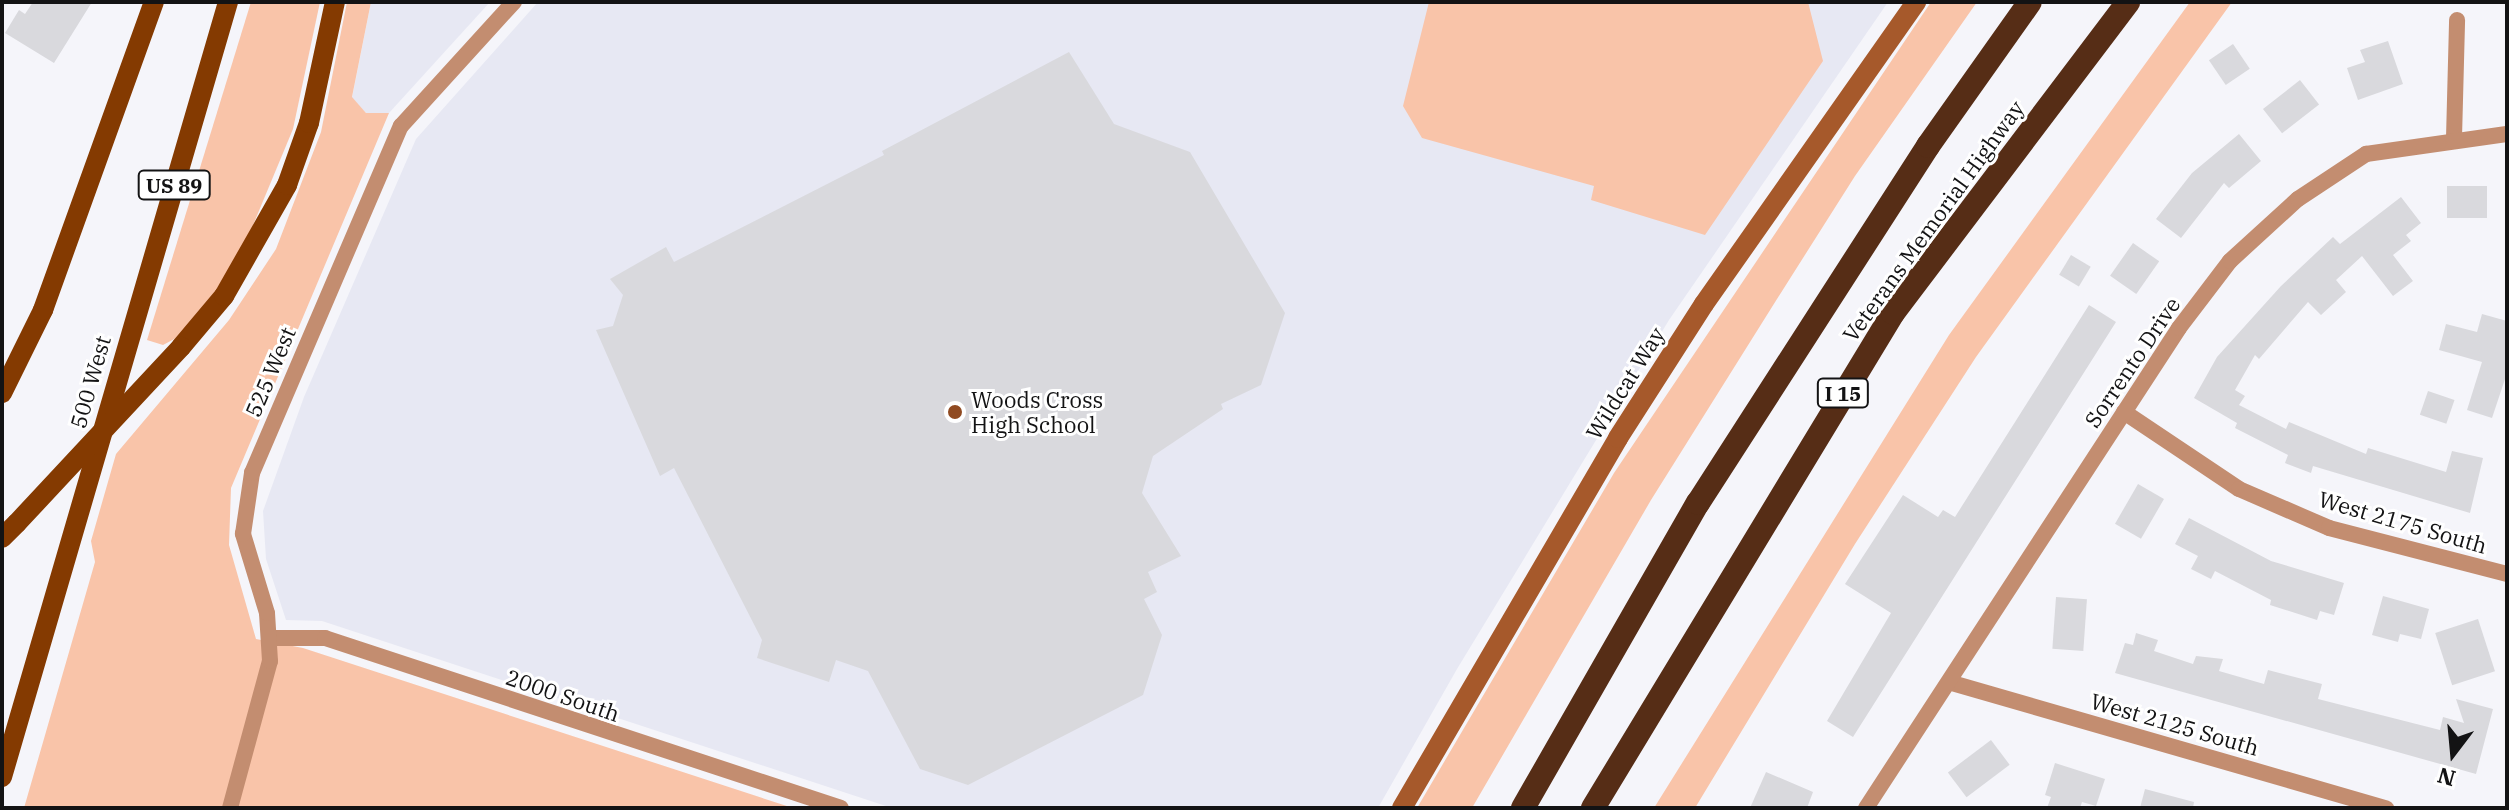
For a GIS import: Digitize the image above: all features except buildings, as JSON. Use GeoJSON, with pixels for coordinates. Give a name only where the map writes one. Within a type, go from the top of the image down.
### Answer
{"type":"FeatureCollection","features":[{"type":"Feature","properties":{"kind":"highway","name":"Veterans Memorial Highway"},"geometry":{"type":"LineString","coordinates":[[1523,808],[1698,503],[1928,146],[2030,2]]}},
{"type":"Feature","properties":{"kind":"highway","name":"Veterans Memorial Highway"},"geometry":{"type":"LineString","coordinates":[[1593,808],[1893,313],[2128,2]]}},
{"type":"Feature","properties":{"kind":"main road"},"geometry":{"type":"LineString","coordinates":[[2,393],[43,310],[154,2]]}},
{"type":"Feature","properties":{"kind":"main road","name":"500 West"},"geometry":{"type":"LineString","coordinates":[[2,777],[228,2]]}},
{"type":"Feature","properties":{"kind":"main road"},"geometry":{"type":"LineString","coordinates":[[9,530],[181,347],[224,296],[287,185],[309,123],[335,2]]}},
{"type":"Feature","properties":{"kind":"street","name":"525 West"},"geometry":{"type":"LineString","coordinates":[[230,808],[267,679],[270,638],[245,547],[243,510],[252,473],[401,126],[514,2]]}},
{"type":"Feature","properties":{"kind":"street","name":"Wildcat Way"},"geometry":{"type":"LineString","coordinates":[[1402,808],[1618,438],[1718,283],[1916,2]]}},
{"type":"Feature","properties":{"kind":"street"},"geometry":{"type":"LineString","coordinates":[[2454,138],[2457,20]]}},
{"type":"Feature","properties":{"kind":"street","name":"Sorrento Drive"},"geometry":{"type":"LineString","coordinates":[[1866,808],[1952,683],[2124,412],[2230,261],[2298,199],[2366,154],[2454,138],[2507,134]]}},
{"type":"Feature","properties":{"kind":"street","name":"West 2175 South"},"geometry":{"type":"LineString","coordinates":[[2124,412],[2239,489],[2329,528],[2507,574]]}},
{"type":"Feature","properties":{"kind":"street","name":"2000 South"},"geometry":{"type":"LineString","coordinates":[[270,638],[325,638],[841,808]]}},
{"type":"Feature","properties":{"kind":"street","name":"West 2125 South"},"geometry":{"type":"LineString","coordinates":[[1952,683],[2386,808]]}},
{"type":"Feature","properties":{"kind":"shaded area"},"geometry":{"type":"Polygon","coordinates":[[[251,2],[320,2],[293,129],[246,242],[208,303],[180,336],[163,345],[147,340],[251,2]]]}},
{"type":"Feature","properties":{"kind":"shaded area"},"geometry":{"type":"Polygon","coordinates":[[[347,2],[371,2],[352,97],[366,113],[389,113],[231,488],[229,545],[256,639],[303,648],[793,808],[24,808],[95,562],[91,541],[116,454],[229,320],[276,249],[321,132],[347,2]]]}},
{"type":"Feature","properties":{"kind":"shaded area"},"geometry":{"type":"Polygon","coordinates":[[[371,2],[490,2],[389,113],[366,113],[352,98],[371,2]]]}},
{"type":"Feature","properties":{"kind":"shaded area","name":"Woods Cross High School"},"geometry":{"type":"Polygon","coordinates":[[[538,2],[1888,2],[1669,320],[1457,669],[1378,808],[892,808],[322,621],[286,620],[266,559],[263,511],[304,397],[416,139],[538,2]]]}},
{"type":"Feature","properties":{"kind":"shaded area"},"geometry":{"type":"Polygon","coordinates":[[[1429,2],[1808,2],[1823,61],[1705,235],[1591,200],[1594,186],[1422,138],[1403,106],[1429,2]]]}},
{"type":"Feature","properties":{"kind":"shaded area"},"geometry":{"type":"Polygon","coordinates":[[[1931,2],[1977,2],[1855,176],[1651,500],[1472,808],[1417,808],[1614,473],[1931,2]]]}},
{"type":"Feature","properties":{"kind":"shaded area"},"geometry":{"type":"Polygon","coordinates":[[[2190,2],[2232,2],[1976,357],[1855,544],[1695,808],[1654,808],[1949,335],[2190,2]]]}},
{"type":"Feature","properties":{"kind":"place","name":"Woods Cross High School"},"geometry":{"type":"Point","coordinates":[955,412]}}]}
